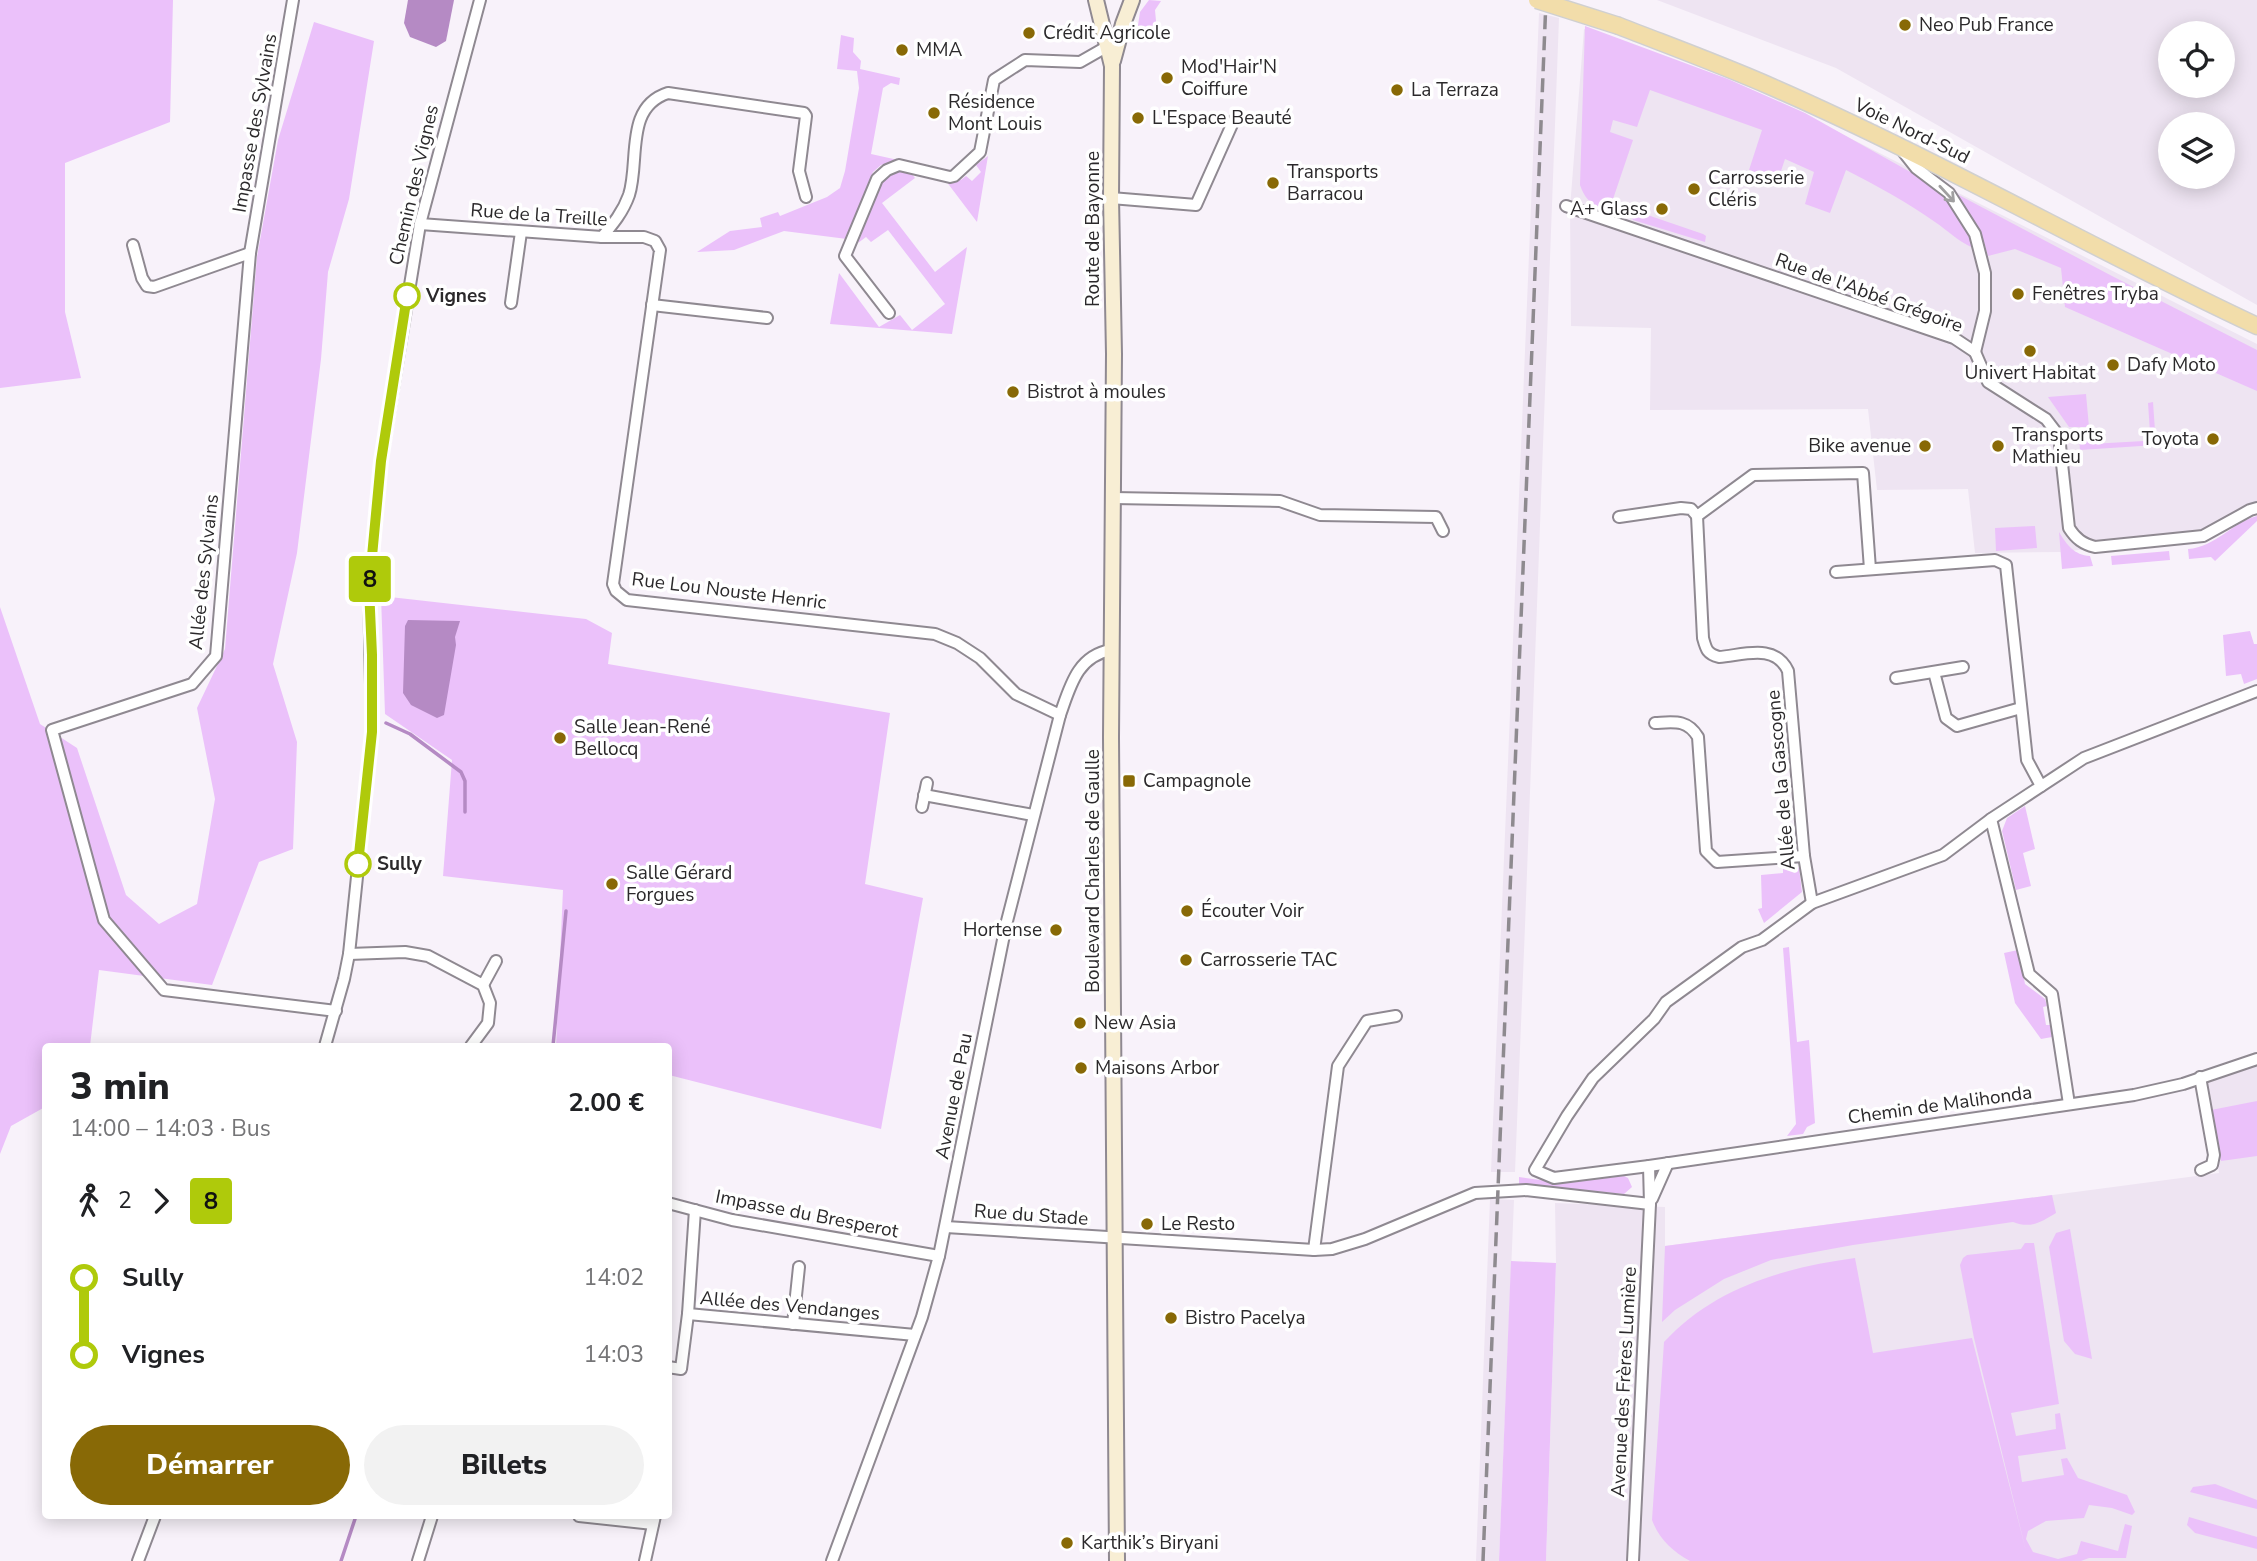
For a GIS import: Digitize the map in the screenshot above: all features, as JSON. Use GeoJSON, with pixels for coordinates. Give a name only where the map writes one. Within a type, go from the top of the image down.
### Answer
{"type":"FeatureCollection","features":[{"type":"Feature","properties":{"kind":"main road","name":"Route de Bayonne"},"geometry":{"type":"LineString","coordinates":[[1096,0],[1112,66],[1113,392]]}},
{"type":"Feature","properties":{"kind":"main road","name":"Route de Bayonne"},"geometry":{"type":"LineString","coordinates":[[1112,66],[1132,0]]}},
{"type":"Feature","properties":{"kind":"main road","name":"Voie Nord-Sud"},"geometry":{"type":"LineString","coordinates":[[1537,0],[1619,26],[1772,86],[1899,147],[2164,283],[2257,326]]}},
{"type":"Feature","properties":{"kind":"main road","name":"Boulevard Charles de Gaulle"},"geometry":{"type":"LineString","coordinates":[[1113,392],[1111,650],[1117,1561]]}},
{"type":"Feature","properties":{"kind":"street","name":"Impasse des Sylvains"},"geometry":{"type":"LineString","coordinates":[[250,253],[293,0]]}},
{"type":"Feature","properties":{"kind":"street","name":"Chemin des Vignes"},"geometry":{"type":"LineString","coordinates":[[326,1043],[349,954],[372,732],[369,588],[381,461],[420,224],[480,0]]}},
{"type":"Feature","properties":{"kind":"street"},"geometry":{"type":"LineString","coordinates":[[890,313],[845,256],[877,179],[887,170],[899,165],[954,176],[980,152],[994,80],[1025,60],[1080,62],[1108,46]]}},
{"type":"Feature","properties":{"kind":"street"},"geometry":{"type":"LineString","coordinates":[[602,237],[621,214],[630,193],[637,128],[645,109],[653,99],[668,93],[804,113],[806,116],[799,172],[806,197]]}},
{"type":"Feature","properties":{"kind":"street"},"geometry":{"type":"LineString","coordinates":[[1111,198],[1196,205],[1234,120]]}},
{"type":"Feature","properties":{"kind":"street","name":"Rue de l'Abbé Grégoire"},"geometry":{"type":"LineString","coordinates":[[1566,206],[1954,338],[1975,352],[1985,311],[1985,273],[1975,234],[1949,193],[1916,168],[1899,147]]}},
{"type":"Feature","properties":{"kind":"street","name":"Rue de la Treille"},"geometry":{"type":"LineString","coordinates":[[420,224],[602,237],[644,237],[655,241]]}},
{"type":"Feature","properties":{"kind":"street"},"geometry":{"type":"LineString","coordinates":[[511,303],[522,232]]}},
{"type":"Feature","properties":{"kind":"street","name":"Rue Lou Nouste Henric"},"geometry":{"type":"LineString","coordinates":[[655,241],[660,250],[612,583],[616,592],[627,600],[935,634],[957,643],[980,658],[1016,694],[1059,716]]}},
{"type":"Feature","properties":{"kind":"street"},"geometry":{"type":"LineString","coordinates":[[133,245],[142,278],[147,286],[153,287],[250,253]]}},
{"type":"Feature","properties":{"kind":"street","name":"Allée des Sylvains"},"geometry":{"type":"LineString","coordinates":[[250,253],[216,656],[192,684],[52,730],[104,920],[164,990],[336,1012]]}},
{"type":"Feature","properties":{"kind":"street"},"geometry":{"type":"LineString","coordinates":[[652,305],[766,318]]}},
{"type":"Feature","properties":{"kind":"street"},"geometry":{"type":"LineString","coordinates":[[1975,352],[1988,382],[2046,419],[2059,436],[2069,528],[2074,536],[2086,545],[2095,547],[2203,536],[2257,508]]}},
{"type":"Feature","properties":{"kind":"street"},"geometry":{"type":"LineString","coordinates":[[1619,517],[1681,508],[1691,509],[1697,516],[1753,475],[1863,473],[1870,569]]}},
{"type":"Feature","properties":{"kind":"street"},"geometry":{"type":"LineString","coordinates":[[1113,498],[1280,501],[1320,515],[1436,517],[1443,531]]}},
{"type":"Feature","properties":{"kind":"street","name":"Allée de la Gascogne"},"geometry":{"type":"LineString","coordinates":[[1697,516],[1703,638],[1706,650],[1719,657],[1767,652],[1784,662],[1788,671],[1804,856],[1812,903]]}},
{"type":"Feature","properties":{"kind":"street"},"geometry":{"type":"LineString","coordinates":[[1836,572],[1995,560],[2006,565],[2026,760],[2041,786]]}},
{"type":"Feature","properties":{"kind":"street","name":"Avenue de Pau"},"geometry":{"type":"LineString","coordinates":[[832,1561],[915,1335],[939,1256],[1006,925],[1059,716],[1071,684],[1084,661],[1111,650]]}},
{"type":"Feature","properties":{"kind":"street"},"geometry":{"type":"LineString","coordinates":[[1896,678],[1963,667]]}},
{"type":"Feature","properties":{"kind":"street"},"geometry":{"type":"LineString","coordinates":[[1934,672],[1946,718],[1957,726],[2021,708]]}},
{"type":"Feature","properties":{"kind":"street"},"geometry":{"type":"LineString","coordinates":[[1812,903],[1943,855],[1991,819],[2084,758],[2257,691]]}},
{"type":"Feature","properties":{"kind":"street"},"geometry":{"type":"LineString","coordinates":[[1654,723],[1684,722],[1698,737],[1706,851],[1712,859],[1717,862],[1804,856]]}},
{"type":"Feature","properties":{"kind":"street"},"geometry":{"type":"LineString","coordinates":[[922,807],[928,783]]}},
{"type":"Feature","properties":{"kind":"street"},"geometry":{"type":"LineString","coordinates":[[924,795],[1033,815]]}},
{"type":"Feature","properties":{"kind":"street"},"geometry":{"type":"LineString","coordinates":[[1991,819],[2029,974],[2052,994],[2068,1104]]}},
{"type":"Feature","properties":{"kind":"street","name":"Chemin de Malihonda"},"geometry":{"type":"LineString","coordinates":[[1812,903],[1762,940],[1742,947],[1666,1002],[1654,1019],[1593,1078],[1535,1170],[1554,1178],[2134,1095],[2257,1059]]}},
{"type":"Feature","properties":{"kind":"street"},"geometry":{"type":"LineString","coordinates":[[349,954],[405,952],[428,956],[483,985],[491,1003],[488,1023],[473,1043]]}},
{"type":"Feature","properties":{"kind":"street"},"geometry":{"type":"LineString","coordinates":[[483,985],[496,961]]}},
{"type":"Feature","properties":{"kind":"street"},"geometry":{"type":"LineString","coordinates":[[1314,1250],[1338,1066],[1367,1021],[1396,1016]]}},
{"type":"Feature","properties":{"kind":"street"},"geometry":{"type":"LineString","coordinates":[[2200,1077],[2214,1155],[2212,1165],[2201,1170]]}},
{"type":"Feature","properties":{"kind":"street"},"geometry":{"type":"LineString","coordinates":[[1650,1204],[1668,1163]]}},
{"type":"Feature","properties":{"kind":"street"},"geometry":{"type":"LineString","coordinates":[[1649,1166],[1650,1204]]}},
{"type":"Feature","properties":{"kind":"street"},"geometry":{"type":"LineString","coordinates":[[1114,1239],[1332,1249],[1365,1239],[1475,1193],[1526,1190],[1650,1204]]}},
{"type":"Feature","properties":{"kind":"street","name":"Impasse du Bresperot"},"geometry":{"type":"LineString","coordinates":[[672,1204],[732,1220],[939,1256]]}},
{"type":"Feature","properties":{"kind":"street","name":"Avenue des Frères Lumière"},"geometry":{"type":"LineString","coordinates":[[1633,1561],[1650,1204]]}},
{"type":"Feature","properties":{"kind":"street"},"geometry":{"type":"LineString","coordinates":[[688,1314],[695,1210]]}},
{"type":"Feature","properties":{"kind":"street","name":"Rue du Stade"},"geometry":{"type":"LineString","coordinates":[[946,1227],[1114,1239]]}},
{"type":"Feature","properties":{"kind":"street"},"geometry":{"type":"LineString","coordinates":[[793,1324],[799,1267]]}},
{"type":"Feature","properties":{"kind":"street","name":"Allée des Vendanges"},"geometry":{"type":"LineString","coordinates":[[672,1368],[681,1369],[688,1314],[915,1335]]}},
{"type":"Feature","properties":{"kind":"street"},"geometry":{"type":"LineString","coordinates":[[138,1561],[154,1519]]}},
{"type":"Feature","properties":{"kind":"street"},"geometry":{"type":"LineString","coordinates":[[418,1561],[431,1519]]}},
{"type":"Feature","properties":{"kind":"street"},"geometry":{"type":"LineString","coordinates":[[635,1519],[654,1520],[645,1561]]}},
{"type":"Feature","properties":{"kind":"shaded area"},"geometry":{"type":"Polygon","coordinates":[[[0,0],[173,0],[170,122],[65,163],[65,312],[81,378],[0,388],[0,0]]]}},
{"type":"Feature","properties":{"kind":"shaded area"},"geometry":{"type":"Polygon","coordinates":[[[408,0],[454,0],[446,41],[436,47],[410,37],[404,23],[408,0]]]}},
{"type":"Feature","properties":{"kind":"shaded area"},"geometry":{"type":"Polygon","coordinates":[[[1149,0],[1161,1],[1155,10],[1157,32],[1137,32],[1140,12],[1149,0]]]}},
{"type":"Feature","properties":{"kind":"shaded area"},"geometry":{"type":"Polygon","coordinates":[[[1657,0],[2257,0],[2257,305],[1836,68],[1657,0]]]}},
{"type":"Feature","properties":{"kind":"shaded area"},"geometry":{"type":"Polygon","coordinates":[[[1539,13],[1559,18],[1515,1172],[1491,1172],[1539,13]]]}},
{"type":"Feature","properties":{"kind":"shaded area"},"geometry":{"type":"Polygon","coordinates":[[[314,22],[374,41],[349,199],[328,272],[321,359],[297,553],[273,664],[297,742],[293,849],[259,862],[212,985],[99,970],[90,1043],[42,1043],[42,1109],[11,1126],[0,1154],[0,607],[40,724],[77,748],[126,895],[159,924],[197,904],[215,799],[197,708],[225,649],[257,257],[278,140],[314,22]]]}},
{"type":"Feature","properties":{"kind":"shaded area"},"geometry":{"type":"Polygon","coordinates":[[[1585,26],[1728,79],[1805,113],[1930,183],[1956,208],[1972,239],[1971,247],[1914,208],[1846,170],[1830,213],[1805,204],[1814,172],[1785,159],[1778,180],[1749,170],[1762,130],[1650,90],[1637,127],[1613,120],[1610,132],[1633,140],[1612,202],[1602,208],[1594,204],[1580,185],[1585,26]]]}},
{"type":"Feature","properties":{"kind":"shaded area"},"geometry":{"type":"Polygon","coordinates":[[[1584,29],[1822,124],[2257,344],[2257,508],[2203,536],[2061,552],[1975,553],[1968,489],[1877,490],[1868,409],[1650,410],[1651,328],[1571,326],[1570,208],[1584,29]]]}},
{"type":"Feature","properties":{"kind":"shaded area"},"geometry":{"type":"Polygon","coordinates":[[[841,35],[854,38],[853,52],[861,61],[860,69],[900,78],[899,85],[891,83],[883,88],[871,154],[898,160],[881,165],[873,172],[847,239],[784,231],[734,250],[697,252],[730,231],[762,227],[760,218],[778,212],[780,216],[827,197],[840,188],[859,88],[857,71],[837,69],[841,35]]]}},
{"type":"Feature","properties":{"kind":"shaded area"},"geometry":{"type":"Polygon","coordinates":[[[988,156],[977,222],[946,181],[961,180],[966,176],[972,181],[981,172],[976,165],[988,156]]]}},
{"type":"Feature","properties":{"kind":"shaded area"},"geometry":{"type":"Polygon","coordinates":[[[896,171],[911,173],[915,178],[882,203],[935,272],[967,247],[952,334],[830,324],[839,273],[879,327],[900,315],[912,330],[945,304],[888,230],[871,242],[866,237],[858,243],[882,180],[896,171]]]}},
{"type":"Feature","properties":{"kind":"shaded area"},"geometry":{"type":"Polygon","coordinates":[[[1955,193],[2257,350],[2257,391],[2065,307],[2061,268],[2015,249],[1988,256],[1983,238],[1955,193]]]}},
{"type":"Feature","properties":{"kind":"shaded area"},"geometry":{"type":"Polygon","coordinates":[[[1630,209],[1703,234],[1706,236],[1705,242],[1633,220],[1630,209]]]}},
{"type":"Feature","properties":{"kind":"shaded area"},"geometry":{"type":"Polygon","coordinates":[[[2086,394],[2089,427],[2069,427],[2048,397],[2086,394]]]}},
{"type":"Feature","properties":{"kind":"shaded area"},"geometry":{"type":"Polygon","coordinates":[[[2153,402],[2156,445],[2080,450],[2079,437],[2089,437],[2090,444],[2144,441],[2144,433],[2150,432],[2148,403],[2153,402]]]}},
{"type":"Feature","properties":{"kind":"shaded area"},"geometry":{"type":"Polygon","coordinates":[[[2257,516],[2257,521],[2215,561],[2211,557],[2189,559],[2188,549],[2207,544],[2257,516]]]}},
{"type":"Feature","properties":{"kind":"shaded area"},"geometry":{"type":"Polygon","coordinates":[[[2035,526],[2037,548],[1996,551],[1995,528],[2035,526]]]}},
{"type":"Feature","properties":{"kind":"shaded area"},"geometry":{"type":"Polygon","coordinates":[[[2059,532],[2072,548],[2080,554],[2090,556],[2093,566],[2062,569],[2059,532]]]}},
{"type":"Feature","properties":{"kind":"shaded area"},"geometry":{"type":"Polygon","coordinates":[[[2169,551],[2170,560],[2112,565],[2111,556],[2169,551]]]}},
{"type":"Feature","properties":{"kind":"shaded area"},"geometry":{"type":"Polygon","coordinates":[[[381,596],[586,619],[612,633],[608,664],[890,713],[865,884],[923,898],[881,1129],[672,1076],[672,1043],[556,1043],[563,890],[443,876],[452,760],[385,714],[381,596]]]}},
{"type":"Feature","properties":{"kind":"shaded area"},"geometry":{"type":"Polygon","coordinates":[[[408,620],[460,621],[455,637],[456,645],[444,715],[437,718],[411,705],[403,693],[405,626],[408,620]]]}},
{"type":"Feature","properties":{"kind":"shaded area"},"geometry":{"type":"Polygon","coordinates":[[[2250,631],[2254,644],[2257,644],[2257,679],[2244,684],[2241,674],[2226,676],[2223,635],[2250,631]]]}},
{"type":"Feature","properties":{"kind":"shaded area"},"geometry":{"type":"Polygon","coordinates":[[[2025,806],[2035,849],[2023,853],[2031,886],[2016,890],[2002,831],[2007,818],[2025,806]]]}},
{"type":"Feature","properties":{"kind":"shaded area"},"geometry":{"type":"Polygon","coordinates":[[[1792,864],[1799,868],[1802,892],[1764,923],[1758,909],[1762,908],[1761,875],[1783,873],[1783,865],[1792,864]]]}},
{"type":"Feature","properties":{"kind":"shaded area"},"geometry":{"type":"Polygon","coordinates":[[[1789,947],[1797,1042],[1809,1040],[1815,1123],[1807,1127],[1803,1134],[1787,1136],[1796,1124],[1783,948],[1789,947]]]}},
{"type":"Feature","properties":{"kind":"shaded area"},"geometry":{"type":"Polygon","coordinates":[[[2018,950],[2025,984],[2045,999],[2047,1006],[2043,1007],[2046,1025],[2050,1025],[2052,1037],[2041,1039],[2015,1003],[2004,953],[2018,950]]]}},
{"type":"Feature","properties":{"kind":"shaded area"},"geometry":{"type":"Polygon","coordinates":[[[2257,1059],[2257,1561],[1546,1561],[1556,1263],[1555,1203],[1665,1207],[1665,1246],[2219,1173],[2204,1076],[2257,1059]]]}},
{"type":"Feature","properties":{"kind":"shaded area"},"geometry":{"type":"Polygon","coordinates":[[[2257,1101],[2257,1156],[2221,1161],[2211,1110],[2257,1101]]]}},
{"type":"Feature","properties":{"kind":"shaded area"},"geometry":{"type":"Polygon","coordinates":[[[1624,1176],[1632,1187],[1624,1194],[1519,1184],[1519,1177],[1561,1183],[1624,1176]]]}},
{"type":"Feature","properties":{"kind":"shaded area"},"geometry":{"type":"Polygon","coordinates":[[[2052,1195],[2056,1213],[2036,1224],[2013,1222],[1771,1260],[1724,1279],[1675,1310],[1662,1322],[1665,1246],[2052,1195]]]}},
{"type":"Feature","properties":{"kind":"shaded area"},"geometry":{"type":"Polygon","coordinates":[[[1490,1199],[1514,1200],[1499,1561],[1476,1561],[1490,1199]]]}},
{"type":"Feature","properties":{"kind":"shaded area"},"geometry":{"type":"Polygon","coordinates":[[[2070,1229],[2092,1359],[2075,1354],[2064,1341],[2049,1247],[2056,1233],[2070,1229]]]}},
{"type":"Feature","properties":{"kind":"shaded area"},"geometry":{"type":"Polygon","coordinates":[[[2025,1243],[2034,1243],[2059,1404],[2011,1413],[2016,1436],[2056,1429],[2055,1414],[2060,1413],[2066,1449],[2018,1456],[2022,1482],[2064,1475],[2061,1459],[2067,1458],[2078,1478],[2127,1495],[2135,1512],[2132,1515],[2112,1508],[2089,1505],[2084,1518],[2046,1521],[2028,1531],[2026,1539],[2033,1552],[2058,1559],[2077,1554],[2081,1541],[2118,1551],[2125,1524],[2132,1526],[2126,1558],[2089,1558],[2081,1561],[1690,1561],[1662,1539],[1652,1520],[1664,1342],[1705,1307],[1752,1283],[1776,1274],[1855,1258],[1873,1353],[1972,1338],[2026,1551],[1974,1338],[1960,1265],[1967,1255],[2021,1249],[2025,1243]]]}},
{"type":"Feature","properties":{"kind":"shaded area"},"geometry":{"type":"Polygon","coordinates":[[[1511,1261],[1556,1263],[1546,1561],[1499,1561],[1511,1261]]]}},
{"type":"Feature","properties":{"kind":"shaded area"},"geometry":{"type":"Polygon","coordinates":[[[2215,1484],[2257,1500],[2257,1509],[2190,1492],[2193,1487],[2215,1484]]]}},
{"type":"Feature","properties":{"kind":"shaded area"},"geometry":{"type":"Polygon","coordinates":[[[2189,1517],[2257,1537],[2257,1549],[2195,1533],[2187,1525],[2189,1517]]]}},
{"type":"Feature","properties":{"kind":"waterway"},"geometry":{"type":"LineString","coordinates":[[386,723],[410,734],[461,772],[465,781],[465,812]]}},
{"type":"Feature","properties":{"kind":"waterway"},"geometry":{"type":"LineString","coordinates":[[553,1043],[566,911]]}},
{"type":"Feature","properties":{"kind":"waterway"},"geometry":{"type":"LineString","coordinates":[[341,1561],[355,1519]]}},
{"type":"Feature","properties":{"kind":"railway"},"geometry":{"type":"LineString","coordinates":[[1483,1561],[1546,0]]}},
{"type":"Feature","properties":{"kind":"bus line","name":"8"},"geometry":{"type":"LineString","coordinates":[[358,864],[372,732],[369,588],[381,461],[407,296]]}},
{"type":"Feature","properties":{"kind":"place","name":"Neo Pub France"},"geometry":{"type":"Point","coordinates":[1905,25]}},
{"type":"Feature","properties":{"kind":"place","name":"Crédit Agricole"},"geometry":{"type":"Point","coordinates":[1029,33]}},
{"type":"Feature","properties":{"kind":"place","name":"MMA"},"geometry":{"type":"Point","coordinates":[902,50]}},
{"type":"Feature","properties":{"kind":"place","name":"Mod'Hair'N Coiffure"},"geometry":{"type":"Point","coordinates":[1167,78]}},
{"type":"Feature","properties":{"kind":"place","name":"La Terraza"},"geometry":{"type":"Point","coordinates":[1397,90]}},
{"type":"Feature","properties":{"kind":"place","name":"Résidence Mont Louis"},"geometry":{"type":"Point","coordinates":[934,113]}},
{"type":"Feature","properties":{"kind":"place","name":"L'Espace Beauté"},"geometry":{"type":"Point","coordinates":[1138,118]}},
{"type":"Feature","properties":{"kind":"place","name":"Transports Barracou"},"geometry":{"type":"Point","coordinates":[1273,183]}},
{"type":"Feature","properties":{"kind":"place","name":"Carrosserie Cléris"},"geometry":{"type":"Point","coordinates":[1694,189]}},
{"type":"Feature","properties":{"kind":"place","name":"A+ Glass"},"geometry":{"type":"Point","coordinates":[1662,209]}},
{"type":"Feature","properties":{"kind":"place","name":"Fenêtres Tryba"},"geometry":{"type":"Point","coordinates":[2018,294]}},
{"type":"Feature","properties":{"kind":"place","name":"Vignes"},"geometry":{"type":"Point","coordinates":[407,296]}},
{"type":"Feature","properties":{"kind":"place","name":"Univert Habitat"},"geometry":{"type":"Point","coordinates":[2030,351]}},
{"type":"Feature","properties":{"kind":"place","name":"Dafy Moto"},"geometry":{"type":"Point","coordinates":[2113,365]}},
{"type":"Feature","properties":{"kind":"place","name":"Bistrot à moules"},"geometry":{"type":"Point","coordinates":[1013,392]}},
{"type":"Feature","properties":{"kind":"place","name":"Toyota"},"geometry":{"type":"Point","coordinates":[2213,439]}},
{"type":"Feature","properties":{"kind":"place","name":"Bike avenue"},"geometry":{"type":"Point","coordinates":[1925,446]}},
{"type":"Feature","properties":{"kind":"place","name":"Transports Mathieu"},"geometry":{"type":"Point","coordinates":[1998,446]}},
{"type":"Feature","properties":{"kind":"place","name":"Salle Jean-René Bellocq"},"geometry":{"type":"Point","coordinates":[560,738]}},
{"type":"Feature","properties":{"kind":"place","name":"Campagnole"},"geometry":{"type":"Point","coordinates":[1129,781]}},
{"type":"Feature","properties":{"kind":"place","name":"Sully"},"geometry":{"type":"Point","coordinates":[358,864]}},
{"type":"Feature","properties":{"kind":"place","name":"Salle Gérard Forgues"},"geometry":{"type":"Point","coordinates":[612,884]}},
{"type":"Feature","properties":{"kind":"place","name":"Écouter Voir"},"geometry":{"type":"Point","coordinates":[1187,911]}},
{"type":"Feature","properties":{"kind":"place","name":"Hortense"},"geometry":{"type":"Point","coordinates":[1056,930]}},
{"type":"Feature","properties":{"kind":"place","name":"Carrosserie TAC"},"geometry":{"type":"Point","coordinates":[1186,960]}},
{"type":"Feature","properties":{"kind":"place","name":"New Asia"},"geometry":{"type":"Point","coordinates":[1080,1023]}},
{"type":"Feature","properties":{"kind":"place","name":"Maisons Arbor"},"geometry":{"type":"Point","coordinates":[1081,1068]}},
{"type":"Feature","properties":{"kind":"place","name":"Le Resto"},"geometry":{"type":"Point","coordinates":[1147,1224]}},
{"type":"Feature","properties":{"kind":"place","name":"Bistro Pacelya"},"geometry":{"type":"Point","coordinates":[1171,1318]}},
{"type":"Feature","properties":{"kind":"place","name":"Karthik’s Biryani"},"geometry":{"type":"Point","coordinates":[1067,1543]}}]}
